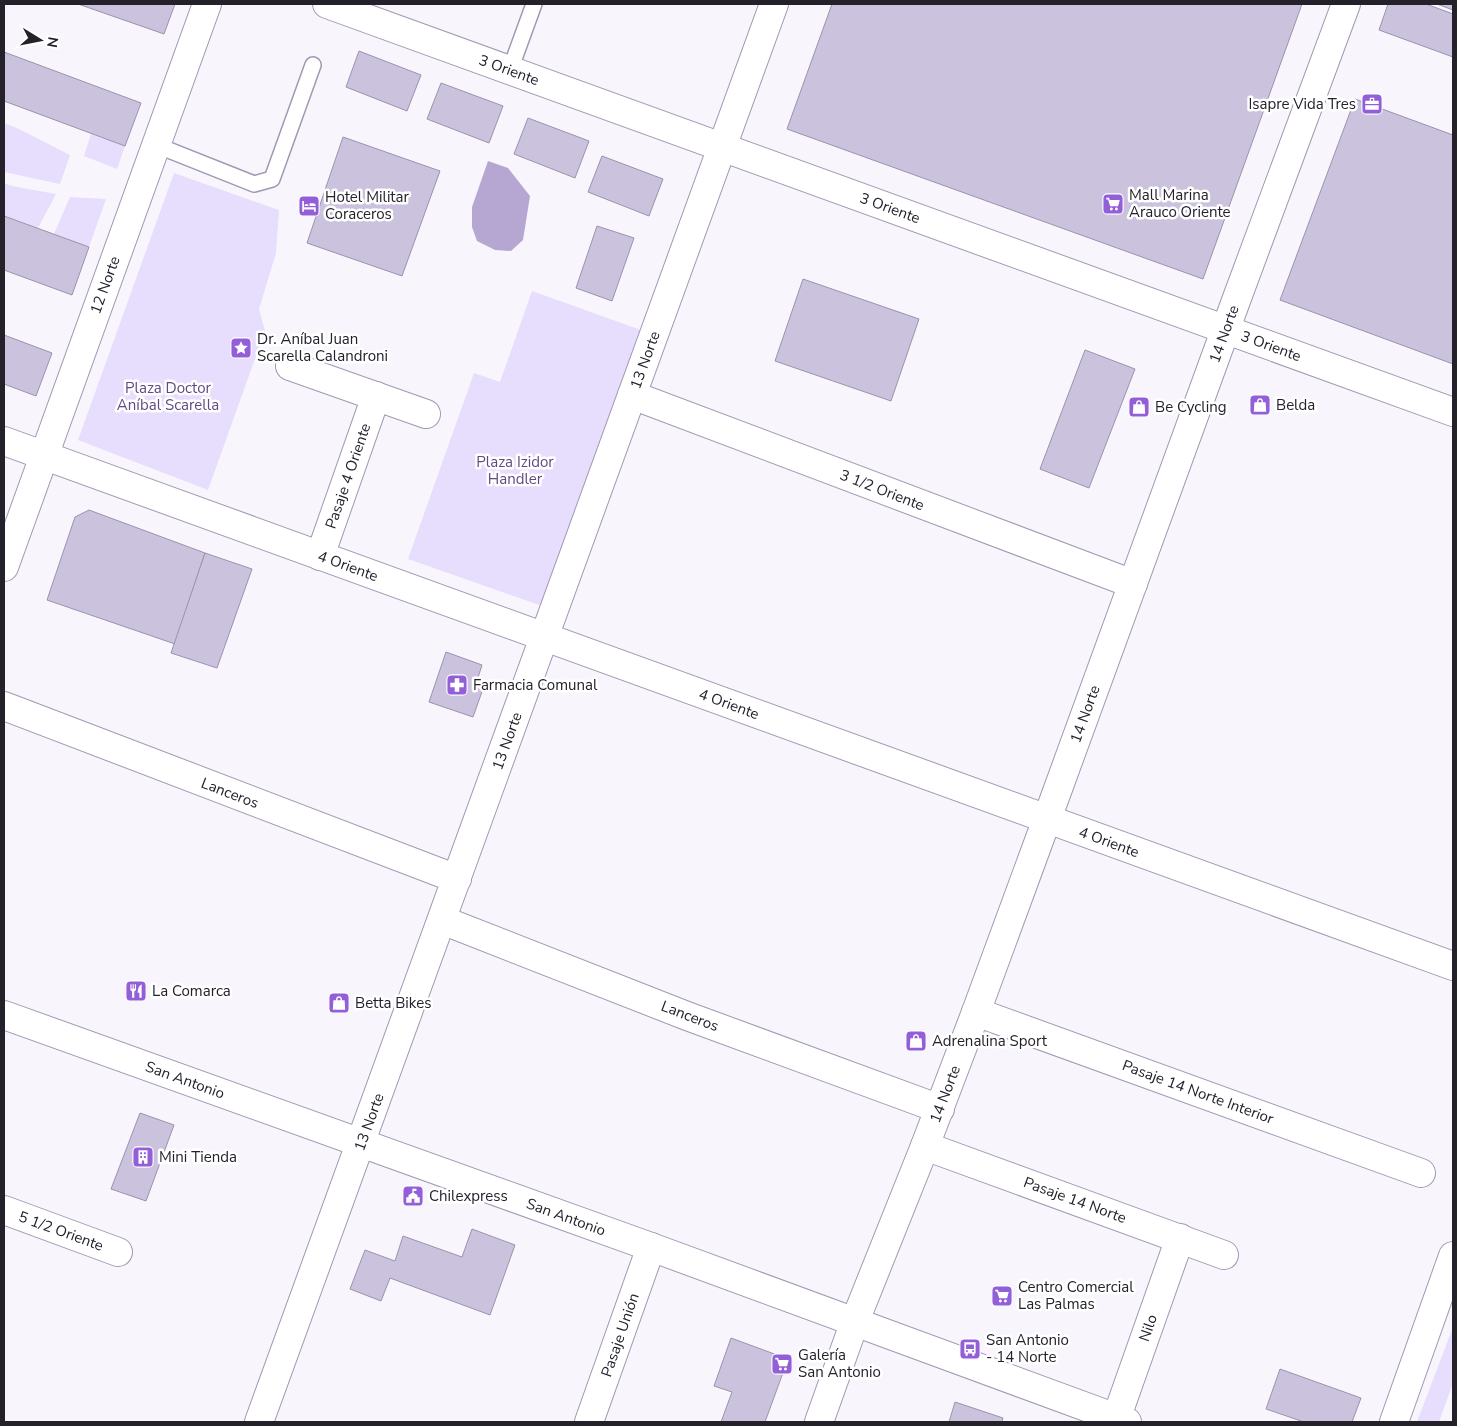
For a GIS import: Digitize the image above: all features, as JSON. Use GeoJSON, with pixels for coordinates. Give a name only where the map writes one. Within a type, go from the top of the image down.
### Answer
{"type":"FeatureCollection","features":[{"type":"Feature","properties":{"kind":"street","name":"12 Norte"},"geometry":{"type":"LineString","coordinates":[[4,567],[207,4]]}},
{"type":"Feature","properties":{"kind":"street","name":"3 Oriente"},"geometry":{"type":"LineString","coordinates":[[327,4],[1453,412]]}},
{"type":"Feature","properties":{"kind":"street","name":"13 Norte"},"geometry":{"type":"LineString","coordinates":[[259,1422],[774,4]]}},
{"type":"Feature","properties":{"kind":"street","name":"14 Norte"},"geometry":{"type":"LineString","coordinates":[[819,1422],[855,1321],[940,1109],[1346,4]]}},
{"type":"Feature","properties":{"kind":"street"},"geometry":{"type":"LineString","coordinates":[[290,366],[426,414]]}},
{"type":"Feature","properties":{"kind":"street","name":"3 1/2 Oriente"},"geometry":{"type":"LineString","coordinates":[[632,395],[1132,584]]}},
{"type":"Feature","properties":{"kind":"street","name":"Pasaje 4 Oriente"},"geometry":{"type":"LineString","coordinates":[[320,556],[376,396]]}},
{"type":"Feature","properties":{"kind":"street","name":"4 Oriente"},"geometry":{"type":"LineString","coordinates":[[4,441],[1453,966]]}},
{"type":"Feature","properties":{"kind":"street","name":"Lanceros"},"geometry":{"type":"LineString","coordinates":[[4,706],[457,879]]}},
{"type":"Feature","properties":{"kind":"street","name":"Lanceros"},"geometry":{"type":"LineString","coordinates":[[442,920],[687,1016],[940,1109]]}},
{"type":"Feature","properties":{"kind":"street","name":"Pasaje 14 Norte Interior"},"geometry":{"type":"LineString","coordinates":[[976,1012],[1421,1172]]}},
{"type":"Feature","properties":{"kind":"street","name":"San Antonio"},"geometry":{"type":"LineString","coordinates":[[4,1015],[855,1321],[1119,1421]]}},
{"type":"Feature","properties":{"kind":"street","name":"Pasaje 14 Norte"},"geometry":{"type":"LineString","coordinates":[[926,1146],[1224,1254]]}},
{"type":"Feature","properties":{"kind":"street","name":"5 1/2 Oriente"},"geometry":{"type":"LineString","coordinates":[[4,1210],[118,1252]]}},
{"type":"Feature","properties":{"kind":"street","name":"Nilo"},"geometry":{"type":"LineString","coordinates":[[1119,1421],[1180,1238]]}},
{"type":"Feature","properties":{"kind":"street","name":"Pasaje Unión"},"geometry":{"type":"LineString","coordinates":[[589,1422],[651,1247]]}},
{"type":"Feature","properties":{"kind":"street"},"geometry":{"type":"LineString","coordinates":[[1394,1422],[1453,1256]]}},
{"type":"Feature","properties":{"kind":"lane"},"geometry":{"type":"LineString","coordinates":[[510,70],[534,4]]}},
{"type":"Feature","properties":{"kind":"lane"},"geometry":{"type":"LineString","coordinates":[[156,146],[254,184],[272,179],[313,65]]}},
{"type":"Feature","properties":{"kind":"green space"},"geometry":{"type":"Polygon","coordinates":[[[4,123],[70,155],[60,184],[4,172],[4,123]]]}},
{"type":"Feature","properties":{"kind":"green space"},"geometry":{"type":"Polygon","coordinates":[[[91,134],[125,146],[117,169],[84,156],[91,134]]]}},
{"type":"Feature","properties":{"kind":"green space","name":"Plaza Doctor Aníbal Scarella"},"geometry":{"type":"Polygon","coordinates":[[[174,173],[279,210],[276,253],[259,309],[265,331],[208,490],[78,440],[174,173]]]}},
{"type":"Feature","properties":{"kind":"green space"},"geometry":{"type":"Polygon","coordinates":[[[4,183],[56,194],[38,228],[4,216],[4,183]]]}},
{"type":"Feature","properties":{"kind":"green space"},"geometry":{"type":"Polygon","coordinates":[[[70,197],[106,199],[89,247],[54,234],[70,197]]]}},
{"type":"Feature","properties":{"kind":"green space","name":"Plaza Izidor Handler"},"geometry":{"type":"Polygon","coordinates":[[[532,291],[641,330],[542,606],[408,559],[474,373],[500,382],[532,291]]]}},
{"type":"Feature","properties":{"kind":"green space"},"geometry":{"type":"Polygon","coordinates":[[[1453,1327],[1453,1383],[1439,1422],[1417,1422],[1453,1327]]]}},
{"type":"Feature","properties":{"kind":"shaded area"},"geometry":{"type":"Polygon","coordinates":[[[488,161],[508,168],[530,196],[523,240],[511,251],[495,250],[477,241],[472,227],[472,207],[488,161]]]}},
{"type":"Feature","properties":{"kind":"building"},"geometry":{"type":"Polygon","coordinates":[[[78,4],[175,4],[164,34],[78,4]]]}},
{"type":"Feature","properties":{"kind":"building","name":"Mall Marina Arauco Oriente"},"geometry":{"type":"Polygon","coordinates":[[[832,4],[1302,4],[1203,279],[787,129],[832,4]]]}},
{"type":"Feature","properties":{"kind":"building"},"geometry":{"type":"Polygon","coordinates":[[[1388,4],[1426,4],[1453,14],[1453,57],[1379,30],[1388,4]]]}},
{"type":"Feature","properties":{"kind":"building"},"geometry":{"type":"Polygon","coordinates":[[[1437,4],[1453,4],[1453,10],[1437,4]]]}},
{"type":"Feature","properties":{"kind":"building"},"geometry":{"type":"Polygon","coordinates":[[[359,51],[421,75],[407,111],[346,87],[359,51]]]}},
{"type":"Feature","properties":{"kind":"building"},"geometry":{"type":"Polygon","coordinates":[[[4,52],[141,103],[125,146],[4,101],[4,52]]]}},
{"type":"Feature","properties":{"kind":"building"},"geometry":{"type":"Polygon","coordinates":[[[441,83],[503,106],[489,143],[427,119],[441,83]]]}},
{"type":"Feature","properties":{"kind":"building"},"geometry":{"type":"Polygon","coordinates":[[[1355,99],[1453,135],[1453,364],[1280,300],[1355,99]]]}},
{"type":"Feature","properties":{"kind":"building"},"geometry":{"type":"Polygon","coordinates":[[[528,118],[589,141],[575,178],[514,154],[528,118]]]}},
{"type":"Feature","properties":{"kind":"building"},"geometry":{"type":"Polygon","coordinates":[[[343,137],[440,171],[402,276],[307,243],[343,137]]]}},
{"type":"Feature","properties":{"kind":"building"},"geometry":{"type":"Polygon","coordinates":[[[602,156],[663,179],[649,216],[588,192],[602,156]]]}},
{"type":"Feature","properties":{"kind":"building"},"geometry":{"type":"Polygon","coordinates":[[[4,216],[89,247],[72,295],[4,270],[4,216]]]}},
{"type":"Feature","properties":{"kind":"building"},"geometry":{"type":"Polygon","coordinates":[[[597,226],[634,238],[612,301],[576,288],[597,226]]]}},
{"type":"Feature","properties":{"kind":"building"},"geometry":{"type":"Polygon","coordinates":[[[803,279],[919,319],[891,401],[775,361],[803,279]]]}},
{"type":"Feature","properties":{"kind":"building"},"geometry":{"type":"Polygon","coordinates":[[[4,335],[52,353],[36,396],[4,384],[4,335]]]}},
{"type":"Feature","properties":{"kind":"building"},"geometry":{"type":"Polygon","coordinates":[[[1085,350],[1135,369],[1089,488],[1040,469],[1085,350]]]}},
{"type":"Feature","properties":{"kind":"building"},"geometry":{"type":"Polygon","coordinates":[[[89,510],[205,553],[175,644],[47,600],[75,517],[89,510]]]}},
{"type":"Feature","properties":{"kind":"building"},"geometry":{"type":"Polygon","coordinates":[[[205,553],[252,569],[217,668],[171,653],[205,553]]]}},
{"type":"Feature","properties":{"kind":"building","name":"Farmacia Comunal"},"geometry":{"type":"Polygon","coordinates":[[[446,652],[482,665],[476,684],[484,686],[473,717],[429,702],[446,652]]]}},
{"type":"Feature","properties":{"kind":"building","name":"Mini Tienda"},"geometry":{"type":"Polygon","coordinates":[[[140,1113],[174,1125],[146,1201],[111,1189],[140,1113]]]}},
{"type":"Feature","properties":{"kind":"building"},"geometry":{"type":"Polygon","coordinates":[[[472,1229],[515,1245],[490,1315],[390,1278],[381,1301],[350,1289],[365,1250],[395,1261],[403,1236],[462,1257],[472,1229]]]}},
{"type":"Feature","properties":{"kind":"building"},"geometry":{"type":"Polygon","coordinates":[[[731,1338],[788,1359],[765,1422],[721,1422],[732,1392],[714,1386],[731,1338]]]}},
{"type":"Feature","properties":{"kind":"building"},"geometry":{"type":"Polygon","coordinates":[[[1280,1369],[1361,1398],[1352,1422],[1304,1422],[1266,1409],[1280,1369]]]}},
{"type":"Feature","properties":{"kind":"building"},"geometry":{"type":"Polygon","coordinates":[[[955,1402],[1003,1418],[1002,1422],[949,1422],[955,1402]]]}},
{"type":"Feature","properties":{"kind":"place","name":"Isapre Vida Tres"},"geometry":{"type":"Point","coordinates":[1372,104]}},
{"type":"Feature","properties":{"kind":"place","name":"Mall Marina Arauco Oriente"},"geometry":{"type":"Point","coordinates":[1113,204]}},
{"type":"Feature","properties":{"kind":"place","name":"Hotel Militar Coraceros"},"geometry":{"type":"Point","coordinates":[309,206]}},
{"type":"Feature","properties":{"kind":"place","name":"Dr. Aníbal Juan Scarella Calandroni"},"geometry":{"type":"Point","coordinates":[241,348]}},
{"type":"Feature","properties":{"kind":"place","name":"Belda"},"geometry":{"type":"Point","coordinates":[1260,405]}},
{"type":"Feature","properties":{"kind":"place","name":"Be Cycling"},"geometry":{"type":"Point","coordinates":[1139,407]}},
{"type":"Feature","properties":{"kind":"place","name":"Farmacia Comunal"},"geometry":{"type":"Point","coordinates":[457,685]}},
{"type":"Feature","properties":{"kind":"place","name":"La Comarca"},"geometry":{"type":"Point","coordinates":[136,991]}},
{"type":"Feature","properties":{"kind":"place","name":"Betta Bikes"},"geometry":{"type":"Point","coordinates":[339,1003]}},
{"type":"Feature","properties":{"kind":"place","name":"Adrenalina Sport"},"geometry":{"type":"Point","coordinates":[916,1041]}},
{"type":"Feature","properties":{"kind":"place","name":"Mini Tienda"},"geometry":{"type":"Point","coordinates":[143,1157]}},
{"type":"Feature","properties":{"kind":"place","name":"Chilexpress"},"geometry":{"type":"Point","coordinates":[413,1196]}},
{"type":"Feature","properties":{"kind":"place","name":"Centro Comercial Las Palmas"},"geometry":{"type":"Point","coordinates":[1002,1296]}},
{"type":"Feature","properties":{"kind":"place","name":"San Antonio - 14 Norte"},"geometry":{"type":"Point","coordinates":[970,1349]}},
{"type":"Feature","properties":{"kind":"place","name":"Galería San Antonio"},"geometry":{"type":"Point","coordinates":[782,1364]}}]}
